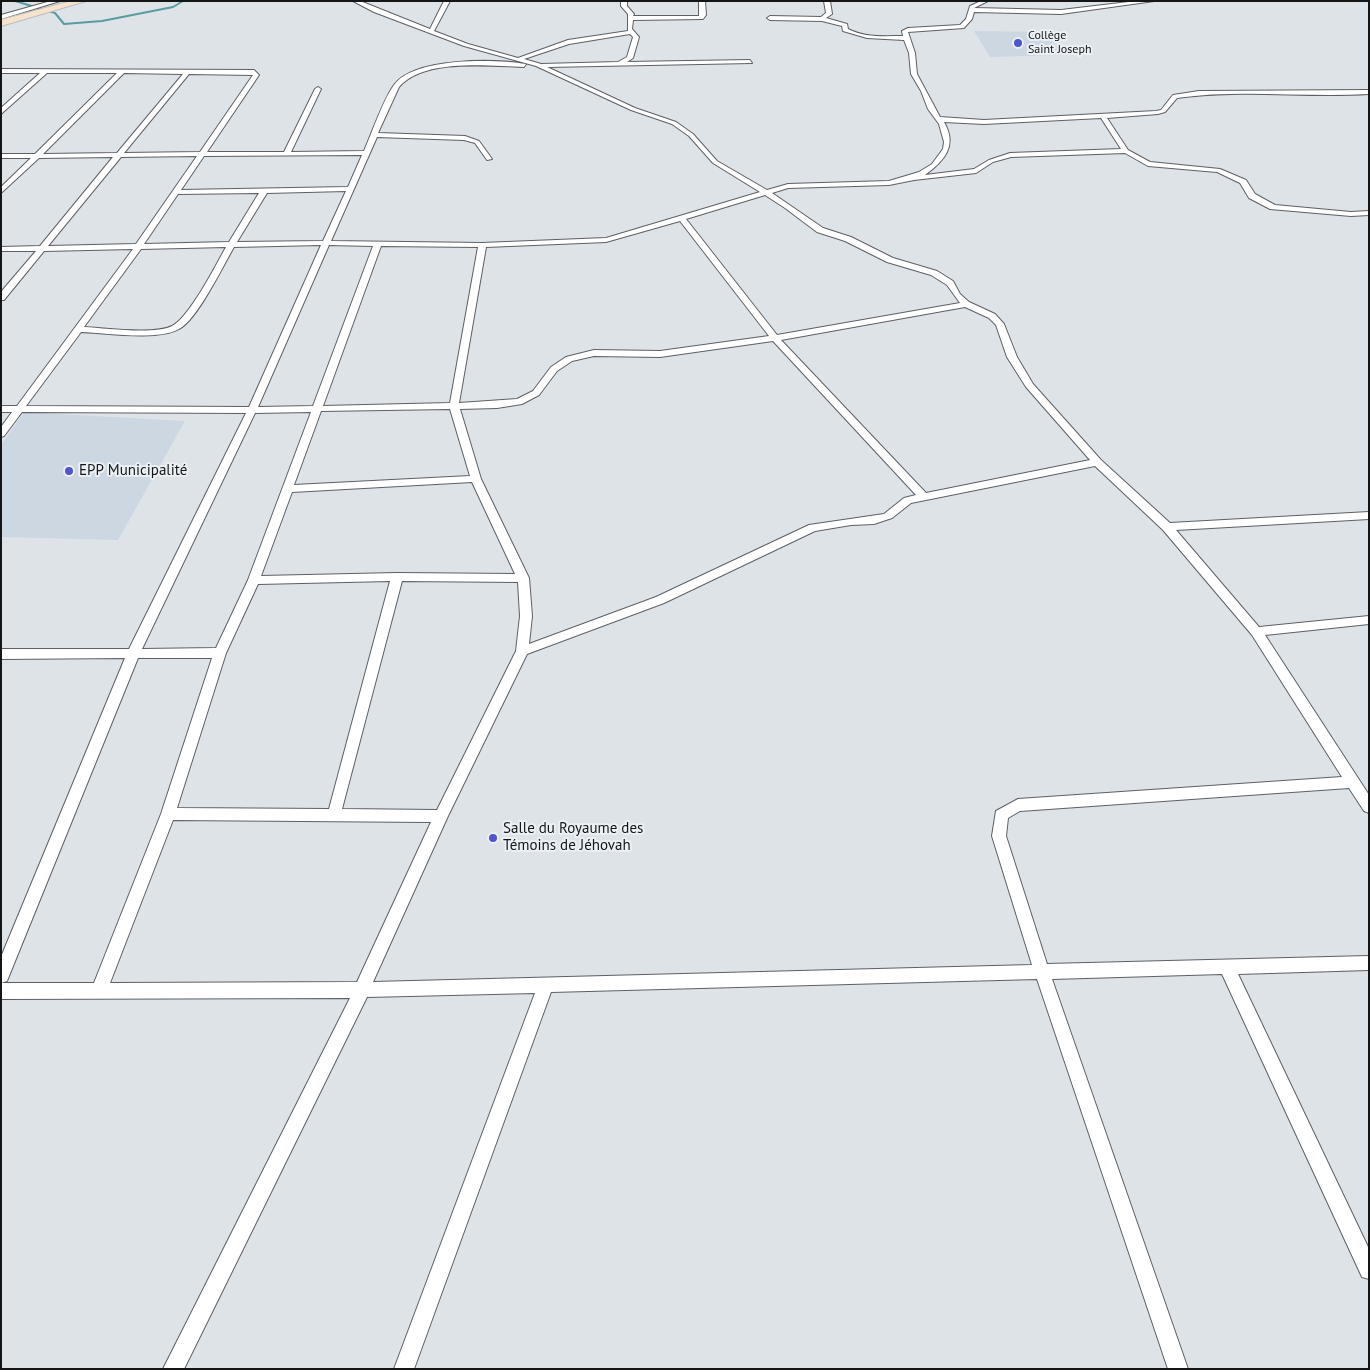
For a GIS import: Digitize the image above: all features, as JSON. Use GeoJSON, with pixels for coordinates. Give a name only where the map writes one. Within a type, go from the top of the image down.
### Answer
{"type":"FeatureCollection","features":[{"type":"Feature","properties":{"kind":"main road"},"geometry":{"type":"LineString","coordinates":[[1,23],[82,1]]}},
{"type":"Feature","properties":{"kind":"street"},"geometry":{"type":"LineString","coordinates":[[1,17],[58,1]]}},
{"type":"Feature","properties":{"kind":"street"},"geometry":{"type":"LineString","coordinates":[[355,1],[466,45],[538,65],[633,109],[674,123],[691,135],[715,162],[766,192],[820,230],[848,239],[897,262],[934,273],[950,283],[957,295],[966,304],[992,316],[1000,324],[1012,357],[1029,385],[1097,462],[1167,526],[1256,632],[1369,807]]}},
{"type":"Feature","properties":{"kind":"street"},"geometry":{"type":"LineString","coordinates":[[431,32],[447,1]]}},
{"type":"Feature","properties":{"kind":"street"},"geometry":{"type":"LineString","coordinates":[[612,65],[630,58],[636,37],[629,29],[631,14],[624,6],[624,1]]}},
{"type":"Feature","properties":{"kind":"street"},"geometry":{"type":"LineString","coordinates":[[631,18],[701,18],[703,15],[702,1]]}},
{"type":"Feature","properties":{"kind":"street"},"geometry":{"type":"LineString","coordinates":[[822,19],[829,14],[826,1]]}},
{"type":"Feature","properties":{"kind":"street"},"geometry":{"type":"LineString","coordinates":[[912,178],[934,165],[946,149],[946,142],[939,119],[931,109],[924,91],[914,74],[912,53],[905,31],[962,27],[969,19],[972,7],[986,1]]}},
{"type":"Feature","properties":{"kind":"street"},"geometry":{"type":"LineString","coordinates":[[971,10],[1061,12],[1152,1]]}},
{"type":"Feature","properties":{"kind":"street"},"geometry":{"type":"LineString","coordinates":[[770,18],[822,19],[845,25],[845,30],[849,33],[875,37],[906,38]]}},
{"type":"Feature","properties":{"kind":"street"},"geometry":{"type":"LineString","coordinates":[[520,59],[568,42],[631,32]]}},
{"type":"Feature","properties":{"kind":"street"},"geometry":{"type":"LineString","coordinates":[[1,976],[134,652],[252,410],[396,86],[412,73],[440,67],[750,62]]}},
{"type":"Feature","properties":{"kind":"street"},"geometry":{"type":"LineString","coordinates":[[1,71],[252,72],[256,75],[138,246],[1,434]]}},
{"type":"Feature","properties":{"kind":"street"},"geometry":{"type":"LineString","coordinates":[[1,112],[46,71]]}},
{"type":"Feature","properties":{"kind":"street"},"geometry":{"type":"LineString","coordinates":[[1,191],[122,72]]}},
{"type":"Feature","properties":{"kind":"street"},"geometry":{"type":"LineString","coordinates":[[1,298],[187,72]]}},
{"type":"Feature","properties":{"kind":"street"},"geometry":{"type":"LineString","coordinates":[[286,155],[318,89]]}},
{"type":"Feature","properties":{"kind":"street"},"geometry":{"type":"LineString","coordinates":[[939,119],[984,122],[1156,113],[1163,111],[1176,96],[1183,95],[1236,92],[1369,92]]}},
{"type":"Feature","properties":{"kind":"street"},"geometry":{"type":"LineString","coordinates":[[1102,115],[1126,151],[1148,164],[1204,167],[1231,174],[1243,182],[1252,196],[1273,207],[1351,214],[1369,213]]}},
{"type":"Feature","properties":{"kind":"street"},"geometry":{"type":"LineString","coordinates":[[375,135],[466,138],[477,142],[489,159]]}},
{"type":"Feature","properties":{"kind":"street"},"geometry":{"type":"LineString","coordinates":[[1,249],[326,243],[482,245],[606,240],[766,192],[797,185],[870,184],[912,178],[933,178],[976,171],[991,161],[1010,154],[1126,151]]}},
{"type":"Feature","properties":{"kind":"street"},"geometry":{"type":"LineString","coordinates":[[1,156],[365,153]]}},
{"type":"Feature","properties":{"kind":"street"},"geometry":{"type":"LineString","coordinates":[[175,192],[350,189]]}},
{"type":"Feature","properties":{"kind":"street"},"geometry":{"type":"LineString","coordinates":[[79,329],[154,331],[169,330],[181,325],[189,316],[233,245],[264,191]]}},
{"type":"Feature","properties":{"kind":"street"},"geometry":{"type":"LineString","coordinates":[[681,217],[776,338],[924,497]]}},
{"type":"Feature","properties":{"kind":"street"},"geometry":{"type":"LineString","coordinates":[[99,990],[168,814],[220,653],[254,580],[377,245]]}},
{"type":"Feature","properties":{"kind":"street"},"geometry":{"type":"LineString","coordinates":[[173,1369],[362,990],[441,816],[522,651],[526,616],[523,578],[476,479],[454,406],[482,245]]}},
{"type":"Feature","properties":{"kind":"street"},"geometry":{"type":"LineString","coordinates":[[1,409],[252,410],[497,405],[519,402],[536,392],[554,368],[569,359],[578,357],[617,352],[660,354],[776,338],[966,304]]}},
{"type":"Feature","properties":{"kind":"street"},"geometry":{"type":"LineString","coordinates":[[522,651],[660,600],[789,538],[814,528],[851,521],[874,520],[888,516],[908,500],[1097,462]]}},
{"type":"Feature","properties":{"kind":"street"},"geometry":{"type":"LineString","coordinates":[[286,489],[476,479]]}},
{"type":"Feature","properties":{"kind":"street"},"geometry":{"type":"LineString","coordinates":[[1167,526],[1369,515]]}},
{"type":"Feature","properties":{"kind":"street"},"geometry":{"type":"LineString","coordinates":[[254,580],[397,577],[523,578]]}},
{"type":"Feature","properties":{"kind":"street"},"geometry":{"type":"LineString","coordinates":[[334,815],[397,577]]}},
{"type":"Feature","properties":{"kind":"street"},"geometry":{"type":"LineString","coordinates":[[1256,632],[1369,620]]}},
{"type":"Feature","properties":{"kind":"street"},"geometry":{"type":"LineString","coordinates":[[1,654],[220,653]]}},
{"type":"Feature","properties":{"kind":"street"},"geometry":{"type":"LineString","coordinates":[[1178,1369],[1042,972],[998,836],[1001,815],[1018,805],[1352,782]]}},
{"type":"Feature","properties":{"kind":"street"},"geometry":{"type":"LineString","coordinates":[[168,814],[441,816]]}},
{"type":"Feature","properties":{"kind":"street"},"geometry":{"type":"LineString","coordinates":[[1,991],[362,990],[1369,963]]}},
{"type":"Feature","properties":{"kind":"street"},"geometry":{"type":"LineString","coordinates":[[1227,967],[1369,1270]]}},
{"type":"Feature","properties":{"kind":"street"},"geometry":{"type":"LineString","coordinates":[[404,1369],[546,985]]}},
{"type":"Feature","properties":{"kind":"shaded area","name":"Collège Saint Joseph"},"geometry":{"type":"Polygon","coordinates":[[[974,31],[1047,32],[1062,55],[990,57],[974,31]]]}},
{"type":"Feature","properties":{"kind":"shaded area"},"geometry":{"type":"Polygon","coordinates":[[[24,412],[185,421],[118,540],[1,537],[1,445],[24,412]]]}},
{"type":"Feature","properties":{"kind":"waterway"},"geometry":{"type":"LineString","coordinates":[[15,1],[55,13],[64,24],[102,21],[173,7],[183,1]]}},
{"type":"Feature","properties":{"kind":"place","name":"Collège Saint Joseph"},"geometry":{"type":"Point","coordinates":[1018,43]}},
{"type":"Feature","properties":{"kind":"place","name":"EPP Municipalité"},"geometry":{"type":"Point","coordinates":[69,471]}},
{"type":"Feature","properties":{"kind":"place","name":"Salle du Royaume des Témoins de Jéhovah"},"geometry":{"type":"Point","coordinates":[493,838]}}]}
